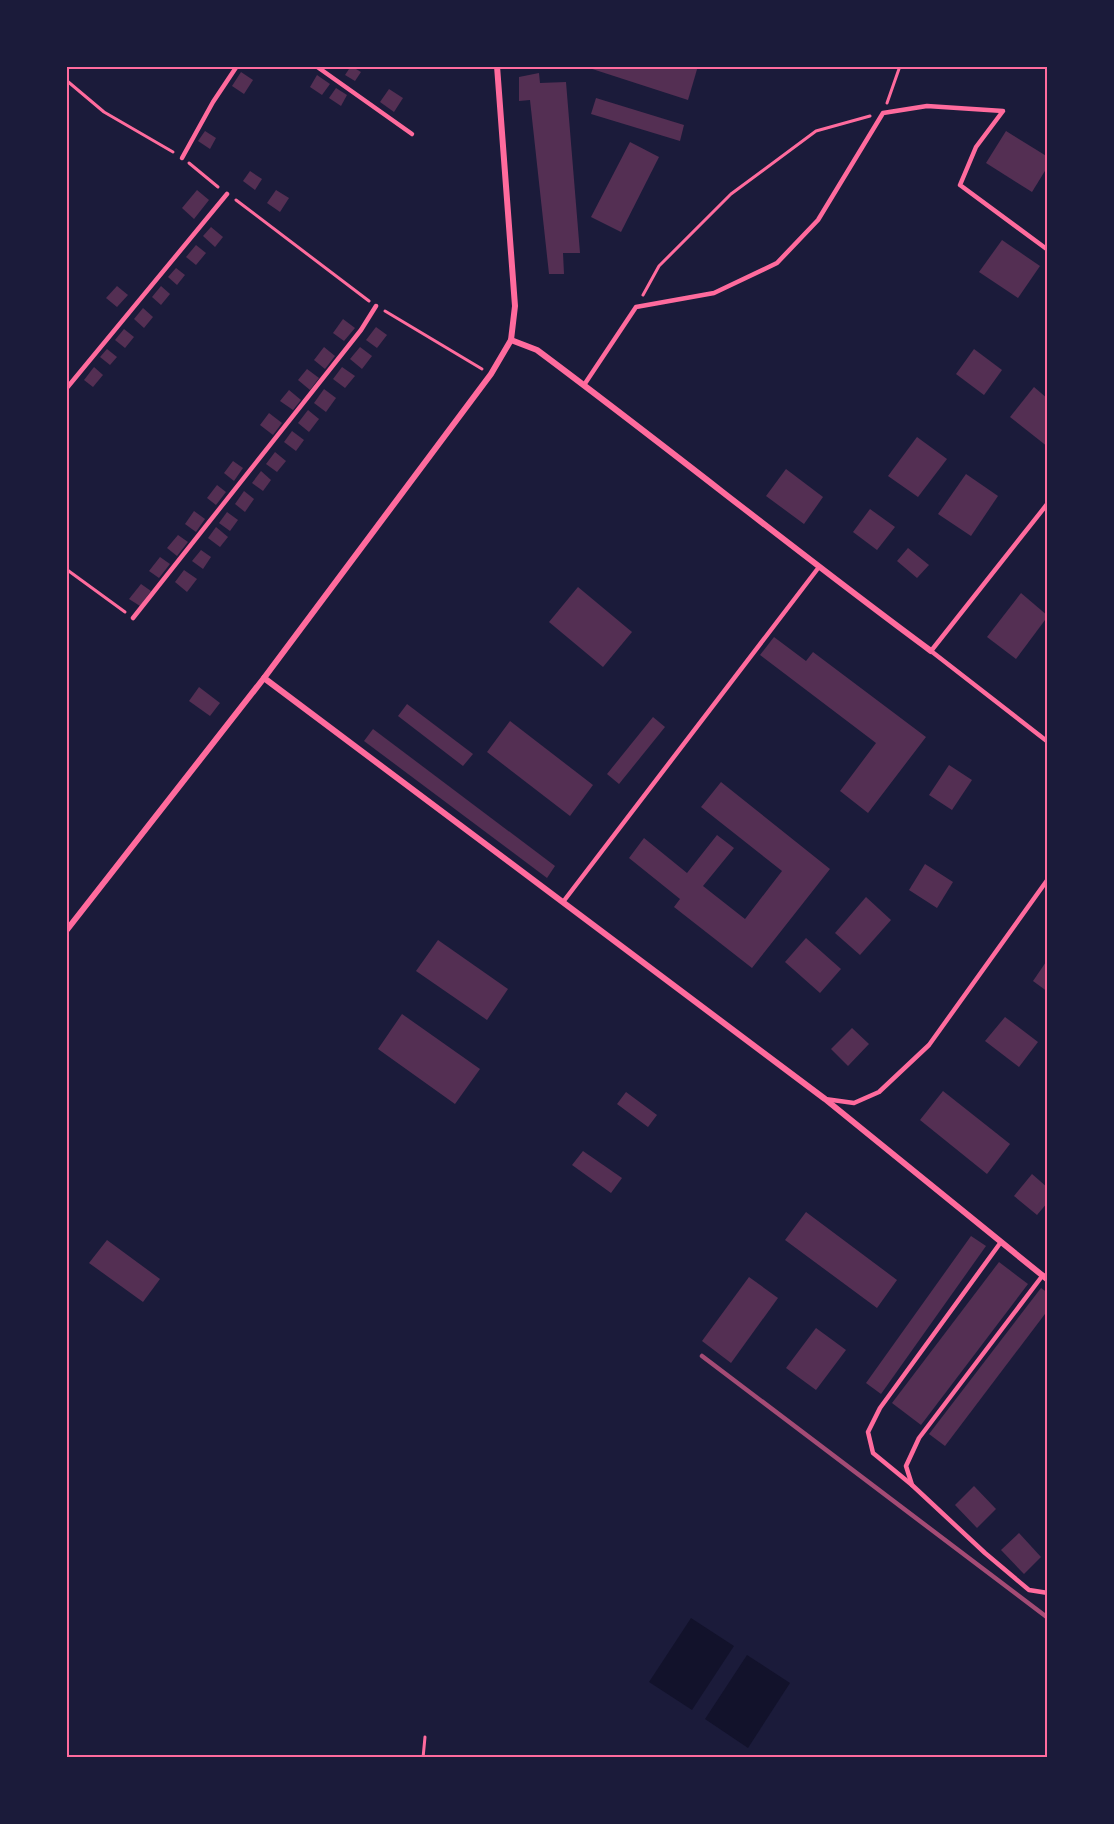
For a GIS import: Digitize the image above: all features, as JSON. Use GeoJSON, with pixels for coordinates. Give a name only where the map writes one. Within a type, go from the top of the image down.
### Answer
{"type":"FeatureCollection","features":[{"type":"Feature","properties":{"kind":"street"},"geometry":{"type":"LineString","coordinates":[[66,931],[264,678],[491,374],[511,340],[515,306],[497,66]]}},
{"type":"Feature","properties":{"kind":"street"},"geometry":{"type":"LineString","coordinates":[[511,340],[537,350],[932,651]]}},
{"type":"Feature","properties":{"kind":"street"},"geometry":{"type":"LineString","coordinates":[[264,678],[825,1099],[1045,1278]]}},
{"type":"Feature","properties":{"kind":"lane"},"geometry":{"type":"LineString","coordinates":[[182,158],[213,102],[237,66]]}},
{"type":"Feature","properties":{"kind":"lane"},"geometry":{"type":"LineString","coordinates":[[316,66],[412,134]]}},
{"type":"Feature","properties":{"kind":"lane"},"geometry":{"type":"LineString","coordinates":[[584,385],[636,307],[714,293],[777,263],[819,220],[883,113],[927,106],[1003,111],[976,147],[960,185],[1048,250]]}},
{"type":"Feature","properties":{"kind":"lane"},"geometry":{"type":"LineString","coordinates":[[66,389],[227,194]]}},
{"type":"Feature","properties":{"kind":"lane"},"geometry":{"type":"LineString","coordinates":[[133,618],[361,330],[376,306]]}},
{"type":"Feature","properties":{"kind":"lane"},"geometry":{"type":"LineString","coordinates":[[1048,503],[932,651],[1048,742]]}},
{"type":"Feature","properties":{"kind":"lane"},"geometry":{"type":"LineString","coordinates":[[563,902],[819,567]]}},
{"type":"Feature","properties":{"kind":"lane"},"geometry":{"type":"LineString","coordinates":[[825,1099],[854,1102],[879,1092],[929,1044],[1048,879]]}},
{"type":"Feature","properties":{"kind":"lane"},"geometry":{"type":"LineString","coordinates":[[1001,1242],[880,1408],[868,1432],[873,1453],[1029,1590],[1048,1593]]}},
{"type":"Feature","properties":{"kind":"lane"},"geometry":{"type":"LineString","coordinates":[[912,1485],[906,1466],[919,1438],[1045,1278]]}},
{"type":"Feature","properties":{"kind":"path"},"geometry":{"type":"LineString","coordinates":[[636,307],[658,267],[731,194],[816,131],[883,113],[900,66]]}},
{"type":"Feature","properties":{"kind":"path"},"geometry":{"type":"LineString","coordinates":[[66,80],[104,112],[182,158],[376,306],[491,374]]}},
{"type":"Feature","properties":{"kind":"path"},"geometry":{"type":"LineString","coordinates":[[66,570],[133,618]]}},
{"type":"Feature","properties":{"kind":"path"},"geometry":{"type":"LineString","coordinates":[[423,1758],[425,1737]]}},
{"type":"Feature","properties":{"kind":"shaded area"},"geometry":{"type":"Polygon","coordinates":[[[691,1618],[734,1646],[692,1710],[649,1682],[691,1618]]]}},
{"type":"Feature","properties":{"kind":"shaded area"},"geometry":{"type":"Polygon","coordinates":[[[747,1655],[790,1683],[748,1748],[705,1719],[747,1655]]]}},
{"type":"Feature","properties":{"kind":"building"},"geometry":{"type":"Polygon","coordinates":[[[351,66],[361,72],[355,81],[345,75],[351,66]]]}},
{"type":"Feature","properties":{"kind":"building"},"geometry":{"type":"Polygon","coordinates":[[[583,66],[698,66],[688,100],[583,66]]]}},
{"type":"Feature","properties":{"kind":"building"},"geometry":{"type":"Polygon","coordinates":[[[241,72],[253,80],[244,94],[232,86],[241,72]]]}},
{"type":"Feature","properties":{"kind":"building"},"geometry":{"type":"Polygon","coordinates":[[[539,73],[540,83],[566,82],[580,253],[563,253],[564,274],[549,274],[530,100],[519,101],[519,77],[539,73]]]}},
{"type":"Feature","properties":{"kind":"building"},"geometry":{"type":"Polygon","coordinates":[[[317,75],[330,84],[322,95],[310,87],[317,75]]]}},
{"type":"Feature","properties":{"kind":"building"},"geometry":{"type":"Polygon","coordinates":[[[336,88],[347,95],[341,106],[329,98],[336,88]]]}},
{"type":"Feature","properties":{"kind":"building"},"geometry":{"type":"Polygon","coordinates":[[[389,89],[403,98],[394,112],[380,102],[389,89]]]}},
{"type":"Feature","properties":{"kind":"building"},"geometry":{"type":"Polygon","coordinates":[[[596,98],[684,125],[680,141],[591,114],[596,98]]]}},
{"type":"Feature","properties":{"kind":"building"},"geometry":{"type":"Polygon","coordinates":[[[205,131],[216,138],[210,149],[198,141],[205,131]]]}},
{"type":"Feature","properties":{"kind":"building"},"geometry":{"type":"Polygon","coordinates":[[[1006,131],[1048,157],[1048,166],[1032,192],[986,163],[1006,131]]]}},
{"type":"Feature","properties":{"kind":"building"},"geometry":{"type":"Polygon","coordinates":[[[630,142],[659,157],[621,232],[591,217],[630,142]]]}},
{"type":"Feature","properties":{"kind":"building"},"geometry":{"type":"Polygon","coordinates":[[[250,171],[262,179],[255,190],[243,181],[250,171]]]}},
{"type":"Feature","properties":{"kind":"building"},"geometry":{"type":"Polygon","coordinates":[[[197,190],[209,200],[194,219],[182,208],[197,190]]]}},
{"type":"Feature","properties":{"kind":"building"},"geometry":{"type":"Polygon","coordinates":[[[276,190],[289,198],[280,212],[267,203],[276,190]]]}},
{"type":"Feature","properties":{"kind":"building"},"geometry":{"type":"Polygon","coordinates":[[[211,227],[223,237],[215,247],[203,236],[211,227]]]}},
{"type":"Feature","properties":{"kind":"building"},"geometry":{"type":"Polygon","coordinates":[[[1002,240],[1040,266],[1018,298],[979,272],[1002,240]]]}},
{"type":"Feature","properties":{"kind":"building"},"geometry":{"type":"Polygon","coordinates":[[[196,245],[206,253],[196,265],[186,257],[196,245]]]}},
{"type":"Feature","properties":{"kind":"building"},"geometry":{"type":"Polygon","coordinates":[[[176,268],[185,275],[177,285],[168,277],[176,268]]]}},
{"type":"Feature","properties":{"kind":"building"},"geometry":{"type":"Polygon","coordinates":[[[117,286],[128,295],[117,307],[106,298],[117,286]]]}},
{"type":"Feature","properties":{"kind":"building"},"geometry":{"type":"Polygon","coordinates":[[[161,286],[170,294],[161,305],[152,297],[161,286]]]}},
{"type":"Feature","properties":{"kind":"building"},"geometry":{"type":"Polygon","coordinates":[[[143,308],[153,317],[144,328],[134,319],[143,308]]]}},
{"type":"Feature","properties":{"kind":"building"},"geometry":{"type":"Polygon","coordinates":[[[343,319],[355,328],[344,341],[333,333],[343,319]]]}},
{"type":"Feature","properties":{"kind":"building"},"geometry":{"type":"Polygon","coordinates":[[[376,327],[387,335],[377,348],[366,340],[376,327]]]}},
{"type":"Feature","properties":{"kind":"building"},"geometry":{"type":"Polygon","coordinates":[[[124,329],[134,337],[125,348],[115,340],[124,329]]]}},
{"type":"Feature","properties":{"kind":"building"},"geometry":{"type":"Polygon","coordinates":[[[324,347],[335,356],[325,369],[314,360],[324,347]]]}},
{"type":"Feature","properties":{"kind":"building"},"geometry":{"type":"Polygon","coordinates":[[[360,347],[372,356],[362,369],[350,359],[360,347]]]}},
{"type":"Feature","properties":{"kind":"building"},"geometry":{"type":"Polygon","coordinates":[[[107,349],[117,357],[110,365],[100,357],[107,349]]]}},
{"type":"Feature","properties":{"kind":"building"},"geometry":{"type":"Polygon","coordinates":[[[974,349],[1002,370],[984,395],[956,374],[974,349]]]}},
{"type":"Feature","properties":{"kind":"building"},"geometry":{"type":"Polygon","coordinates":[[[94,367],[103,375],[93,387],[84,380],[94,367]]]}},
{"type":"Feature","properties":{"kind":"building"},"geometry":{"type":"Polygon","coordinates":[[[342,367],[355,376],[345,388],[333,379],[342,367]]]}},
{"type":"Feature","properties":{"kind":"building"},"geometry":{"type":"Polygon","coordinates":[[[307,369],[319,378],[310,390],[298,380],[307,369]]]}},
{"type":"Feature","properties":{"kind":"building"},"geometry":{"type":"Polygon","coordinates":[[[1034,387],[1048,399],[1048,447],[1010,417],[1034,387]]]}},
{"type":"Feature","properties":{"kind":"building"},"geometry":{"type":"Polygon","coordinates":[[[324,389],[336,398],[326,412],[314,403],[324,389]]]}},
{"type":"Feature","properties":{"kind":"building"},"geometry":{"type":"Polygon","coordinates":[[[289,390],[301,400],[293,410],[280,401],[289,390]]]}},
{"type":"Feature","properties":{"kind":"building"},"geometry":{"type":"Polygon","coordinates":[[[308,410],[319,419],[309,432],[298,423],[308,410]]]}},
{"type":"Feature","properties":{"kind":"building"},"geometry":{"type":"Polygon","coordinates":[[[269,413],[282,423],[273,435],[260,425],[269,413]]]}},
{"type":"Feature","properties":{"kind":"building"},"geometry":{"type":"Polygon","coordinates":[[[292,431],[304,440],[296,451],[284,442],[292,431]]]}},
{"type":"Feature","properties":{"kind":"building"},"geometry":{"type":"Polygon","coordinates":[[[917,437],[947,459],[918,497],[888,476],[917,437]]]}},
{"type":"Feature","properties":{"kind":"building"},"geometry":{"type":"Polygon","coordinates":[[[275,452],[286,461],[277,472],[266,464],[275,452]]]}},
{"type":"Feature","properties":{"kind":"building"},"geometry":{"type":"Polygon","coordinates":[[[233,461],[243,468],[234,481],[224,473],[233,461]]]}},
{"type":"Feature","properties":{"kind":"building"},"geometry":{"type":"Polygon","coordinates":[[[786,469],[823,497],[804,524],[766,496],[786,469]]]}},
{"type":"Feature","properties":{"kind":"building"},"geometry":{"type":"Polygon","coordinates":[[[261,471],[271,480],[263,491],[252,483],[261,471]]]}},
{"type":"Feature","properties":{"kind":"building"},"geometry":{"type":"Polygon","coordinates":[[[966,474],[998,496],[971,536],[938,514],[966,474]]]}},
{"type":"Feature","properties":{"kind":"building"},"geometry":{"type":"Polygon","coordinates":[[[217,485],[226,492],[216,505],[207,498],[217,485]]]}},
{"type":"Feature","properties":{"kind":"building"},"geometry":{"type":"Polygon","coordinates":[[[244,491],[254,499],[245,512],[235,504],[244,491]]]}},
{"type":"Feature","properties":{"kind":"building"},"geometry":{"type":"Polygon","coordinates":[[[870,509],[895,527],[877,550],[853,532],[870,509]]]}},
{"type":"Feature","properties":{"kind":"building"},"geometry":{"type":"Polygon","coordinates":[[[194,511],[205,519],[196,532],[185,524],[194,511]]]}},
{"type":"Feature","properties":{"kind":"building"},"geometry":{"type":"Polygon","coordinates":[[[227,512],[238,520],[230,531],[219,523],[227,512]]]}},
{"type":"Feature","properties":{"kind":"building"},"geometry":{"type":"Polygon","coordinates":[[[216,527],[228,537],[220,547],[208,538],[216,527]]]}},
{"type":"Feature","properties":{"kind":"building"},"geometry":{"type":"Polygon","coordinates":[[[178,535],[188,542],[177,556],[167,548],[178,535]]]}},
{"type":"Feature","properties":{"kind":"building"},"geometry":{"type":"Polygon","coordinates":[[[908,548],[929,565],[917,578],[897,561],[908,548]]]}},
{"type":"Feature","properties":{"kind":"building"},"geometry":{"type":"Polygon","coordinates":[[[201,550],[211,557],[203,569],[192,561],[201,550]]]}},
{"type":"Feature","properties":{"kind":"building"},"geometry":{"type":"Polygon","coordinates":[[[160,557],[170,564],[159,578],[149,571],[160,557]]]}},
{"type":"Feature","properties":{"kind":"building"},"geometry":{"type":"Polygon","coordinates":[[[184,570],[197,579],[187,592],[175,582],[184,570]]]}},
{"type":"Feature","properties":{"kind":"building"},"geometry":{"type":"Polygon","coordinates":[[[141,584],[151,591],[140,606],[129,599],[141,584]]]}},
{"type":"Feature","properties":{"kind":"building"},"geometry":{"type":"Polygon","coordinates":[[[578,587],[632,632],[603,667],[549,622],[578,587]]]}},
{"type":"Feature","properties":{"kind":"building"},"geometry":{"type":"Polygon","coordinates":[[[1021,593],[1048,616],[1016,659],[987,637],[1021,593]]]}},
{"type":"Feature","properties":{"kind":"building"},"geometry":{"type":"Polygon","coordinates":[[[774,637],[806,661],[813,652],[926,737],[868,813],[840,791],[876,743],[760,655],[774,637]]]}},
{"type":"Feature","properties":{"kind":"building"},"geometry":{"type":"Polygon","coordinates":[[[199,687],[220,703],[210,716],[189,701],[199,687]]]}},
{"type":"Feature","properties":{"kind":"building"},"geometry":{"type":"Polygon","coordinates":[[[407,704],[473,754],[463,766],[398,716],[407,704]]]}},
{"type":"Feature","properties":{"kind":"building"},"geometry":{"type":"Polygon","coordinates":[[[653,717],[665,727],[619,784],[607,774],[653,717]]]}},
{"type":"Feature","properties":{"kind":"building"},"geometry":{"type":"Polygon","coordinates":[[[510,721],[593,785],[570,816],[487,752],[510,721]]]}},
{"type":"Feature","properties":{"kind":"building"},"geometry":{"type":"Polygon","coordinates":[[[373,729],[555,866],[547,878],[364,741],[373,729]]]}},
{"type":"Feature","properties":{"kind":"building"},"geometry":{"type":"Polygon","coordinates":[[[949,765],[972,780],[952,810],[929,795],[949,765]]]}},
{"type":"Feature","properties":{"kind":"building"},"geometry":{"type":"Polygon","coordinates":[[[721,782],[830,869],[752,968],[674,907],[680,899],[629,858],[644,838],[687,873],[717,835],[734,848],[703,886],[745,919],[782,871],[701,807],[721,782]]]}},
{"type":"Feature","properties":{"kind":"building"},"geometry":{"type":"Polygon","coordinates":[[[925,864],[953,882],[937,908],[909,890],[925,864]]]}},
{"type":"Feature","properties":{"kind":"building"},"geometry":{"type":"Polygon","coordinates":[[[866,897],[891,920],[860,955],[835,933],[866,897]]]}},
{"type":"Feature","properties":{"kind":"building"},"geometry":{"type":"Polygon","coordinates":[[[806,938],[841,969],[820,993],[785,962],[806,938]]]}},
{"type":"Feature","properties":{"kind":"building"},"geometry":{"type":"Polygon","coordinates":[[[438,940],[508,989],[487,1020],[416,971],[438,940]]]}},
{"type":"Feature","properties":{"kind":"building"},"geometry":{"type":"Polygon","coordinates":[[[1048,959],[1048,992],[1033,981],[1048,959]]]}},
{"type":"Feature","properties":{"kind":"building"},"geometry":{"type":"Polygon","coordinates":[[[402,1014],[480,1069],[455,1104],[378,1049],[402,1014]]]}},
{"type":"Feature","properties":{"kind":"building"},"geometry":{"type":"Polygon","coordinates":[[[1005,1017],[1038,1042],[1019,1067],[985,1041],[1005,1017]]]}},
{"type":"Feature","properties":{"kind":"building"},"geometry":{"type":"Polygon","coordinates":[[[852,1028],[869,1044],[848,1066],[831,1049],[852,1028]]]}},
{"type":"Feature","properties":{"kind":"building"},"geometry":{"type":"Polygon","coordinates":[[[943,1091],[1010,1144],[987,1174],[920,1120],[943,1091]]]}},
{"type":"Feature","properties":{"kind":"building"},"geometry":{"type":"Polygon","coordinates":[[[626,1092],[657,1115],[648,1127],[617,1104],[626,1092]]]}},
{"type":"Feature","properties":{"kind":"building"},"geometry":{"type":"Polygon","coordinates":[[[583,1151],[622,1178],[611,1193],[572,1165],[583,1151]]]}},
{"type":"Feature","properties":{"kind":"building"},"geometry":{"type":"Polygon","coordinates":[[[1032,1174],[1048,1188],[1048,1202],[1037,1215],[1014,1196],[1032,1174]]]}},
{"type":"Feature","properties":{"kind":"building"},"geometry":{"type":"Polygon","coordinates":[[[806,1212],[897,1280],[877,1308],[785,1240],[806,1212]]]}},
{"type":"Feature","properties":{"kind":"building"},"geometry":{"type":"Polygon","coordinates":[[[971,1236],[986,1246],[881,1394],[866,1383],[971,1236]]]}},
{"type":"Feature","properties":{"kind":"building"},"geometry":{"type":"Polygon","coordinates":[[[107,1240],[160,1279],[143,1302],[89,1263],[107,1240]]]}},
{"type":"Feature","properties":{"kind":"building"},"geometry":{"type":"Polygon","coordinates":[[[999,1262],[1028,1284],[921,1425],[892,1403],[999,1262]]]}},
{"type":"Feature","properties":{"kind":"building"},"geometry":{"type":"Polygon","coordinates":[[[749,1277],[778,1298],[731,1363],[702,1341],[749,1277]]]}},
{"type":"Feature","properties":{"kind":"building"},"geometry":{"type":"Polygon","coordinates":[[[1041,1288],[1048,1293],[1048,1310],[945,1446],[929,1434],[1041,1288]]]}},
{"type":"Feature","properties":{"kind":"building"},"geometry":{"type":"Polygon","coordinates":[[[816,1328],[846,1350],[816,1390],[786,1368],[816,1328]]]}},
{"type":"Feature","properties":{"kind":"building"},"geometry":{"type":"Polygon","coordinates":[[[974,1486],[996,1509],[977,1528],[955,1505],[974,1486]]]}},
{"type":"Feature","properties":{"kind":"building"},"geometry":{"type":"Polygon","coordinates":[[[1019,1533],[1041,1557],[1024,1574],[1001,1550],[1019,1533]]]}},
{"type":"Feature","properties":{"kind":"railway"},"geometry":{"type":"LineString","coordinates":[[702,1356],[1048,1618]]}}]}
